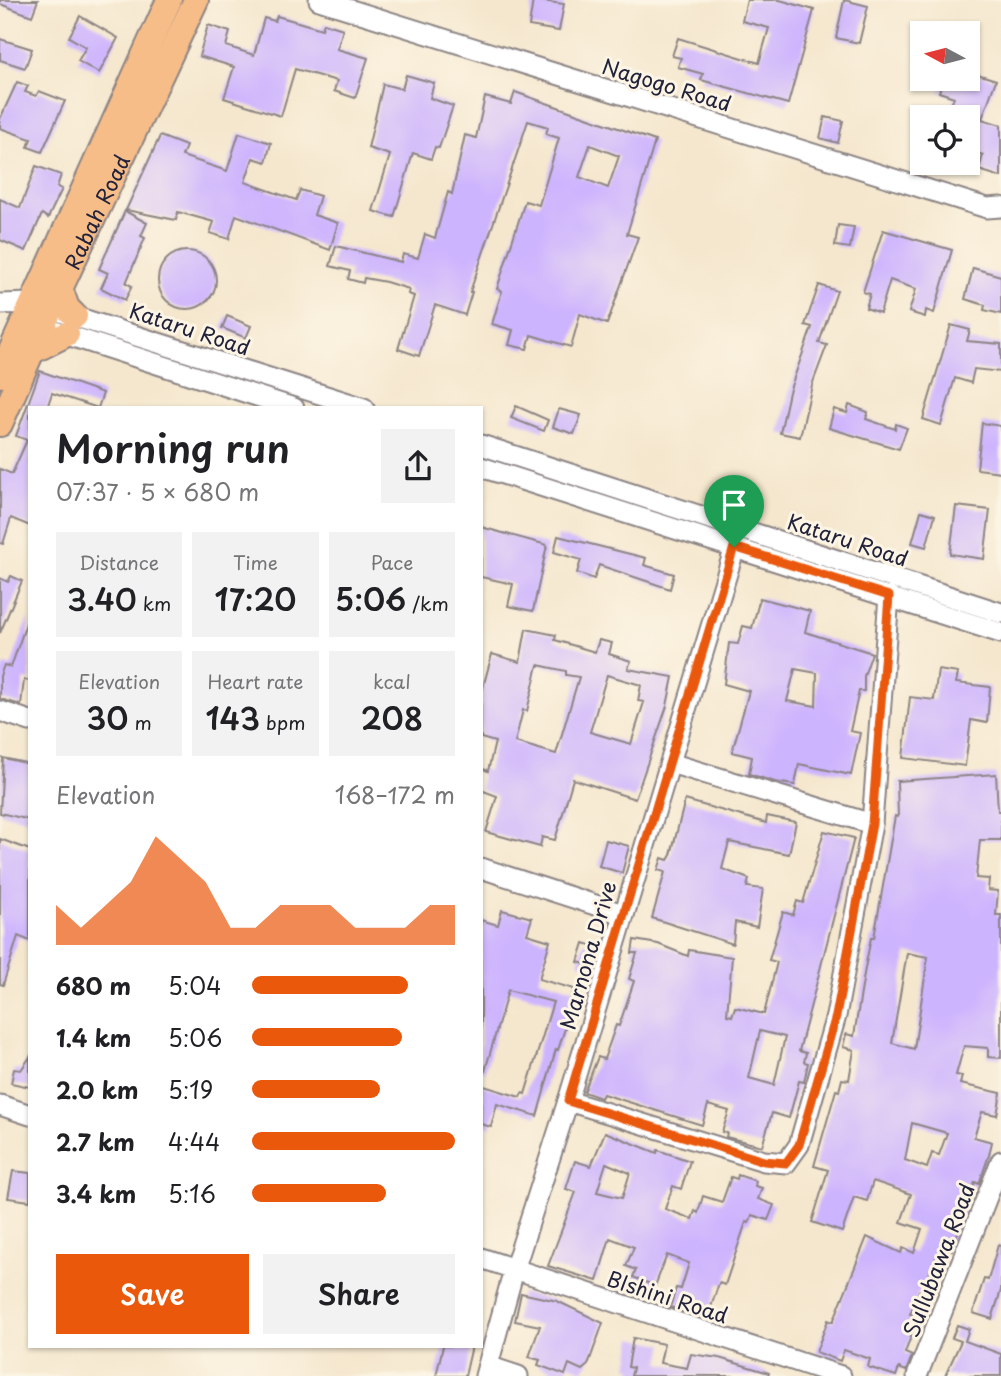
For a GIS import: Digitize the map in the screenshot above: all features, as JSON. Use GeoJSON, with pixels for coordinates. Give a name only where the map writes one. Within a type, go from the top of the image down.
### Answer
{"type":"FeatureCollection","features":[{"type":"Feature","properties":{"kind":"main road","name":"Rabah Road"},"geometry":{"type":"LineString","coordinates":[[0,374],[50,314],[169,0]]}},
{"type":"Feature","properties":{"kind":"main road","name":"Rabah Road"},"geometry":{"type":"LineString","coordinates":[[0,424],[196,0]]}},
{"type":"Feature","properties":{"kind":"street","name":"Nagogo Road"},"geometry":{"type":"LineString","coordinates":[[319,0],[987,208],[1001,207]]}},
{"type":"Feature","properties":{"kind":"street","name":"Kataru Road"},"geometry":{"type":"LineString","coordinates":[[0,306],[50,314],[357,406]]}},
{"type":"Feature","properties":{"kind":"street","name":"Kataru Road"},"geometry":{"type":"LineString","coordinates":[[50,314],[289,406]]}},
{"type":"Feature","properties":{"kind":"street","name":"Kataru Road"},"geometry":{"type":"LineString","coordinates":[[483,446],[1001,612]]}},
{"type":"Feature","properties":{"kind":"street","name":"Kataru Road"},"geometry":{"type":"LineString","coordinates":[[483,468],[1001,633]]}},
{"type":"Feature","properties":{"kind":"street","name":"Marnona Drive"},"geometry":{"type":"LineString","coordinates":[[486,1371],[514,1270],[568,1101],[734,547]]}},
{"type":"Feature","properties":{"kind":"street"},"geometry":{"type":"LineString","coordinates":[[568,1101],[764,1161],[786,1163],[799,1145],[836,1016],[872,824],[889,596]]}},
{"type":"Feature","properties":{"kind":"street"},"geometry":{"type":"LineString","coordinates":[[0,711],[28,720]]}},
{"type":"Feature","properties":{"kind":"street"},"geometry":{"type":"LineString","coordinates":[[670,763],[872,824]]}},
{"type":"Feature","properties":{"kind":"street"},"geometry":{"type":"LineString","coordinates":[[483,869],[623,914]]}},
{"type":"Feature","properties":{"kind":"street"},"geometry":{"type":"LineString","coordinates":[[0,1105],[28,1114]]}},
{"type":"Feature","properties":{"kind":"street","name":"Sullubawa Road"},"geometry":{"type":"LineString","coordinates":[[917,1376],[1001,1161]]}},
{"type":"Feature","properties":{"kind":"street","name":"BIshini Road"},"geometry":{"type":"LineString","coordinates":[[483,1259],[791,1368],[841,1376]]}},
{"type":"Feature","properties":{"kind":"street"},"geometry":{"type":"LineString","coordinates":[[486,1371],[518,1376]]}},
{"type":"Feature","properties":{"kind":"building"},"geometry":{"type":"Polygon","coordinates":[[[0,0],[38,0],[32,16],[0,4],[0,0]]]}},
{"type":"Feature","properties":{"kind":"building"},"geometry":{"type":"Polygon","coordinates":[[[533,0],[564,4],[559,31],[529,26],[533,0]]]}},
{"type":"Feature","properties":{"kind":"building"},"geometry":{"type":"Polygon","coordinates":[[[747,0],[780,0],[814,10],[788,104],[701,80],[703,74],[678,67],[681,58],[672,56],[678,38],[759,63],[769,28],[742,21],[747,0]]]}},
{"type":"Feature","properties":{"kind":"building"},"geometry":{"type":"Polygon","coordinates":[[[844,0],[868,6],[859,43],[836,38],[844,0]]]}},
{"type":"Feature","properties":{"kind":"building"},"geometry":{"type":"Polygon","coordinates":[[[80,16],[118,38],[99,73],[78,61],[86,47],[69,37],[80,16]]]}},
{"type":"Feature","properties":{"kind":"building"},"geometry":{"type":"Polygon","coordinates":[[[277,16],[322,29],[324,23],[343,29],[337,49],[368,58],[355,98],[334,91],[337,81],[295,69],[281,116],[224,98],[234,67],[199,56],[208,25],[230,32],[226,46],[254,55],[264,18],[275,21],[277,16]]]}},
{"type":"Feature","properties":{"kind":"building"},"geometry":{"type":"Polygon","coordinates":[[[0,39],[32,49],[25,68],[0,60],[0,39]]]}},
{"type":"Feature","properties":{"kind":"building"},"geometry":{"type":"Polygon","coordinates":[[[406,75],[434,83],[430,98],[453,106],[439,148],[435,147],[431,159],[413,153],[394,217],[373,211],[390,155],[368,148],[383,84],[402,89],[406,75]]]}},
{"type":"Feature","properties":{"kind":"building"},"geometry":{"type":"Polygon","coordinates":[[[980,75],[996,80],[982,119],[1001,125],[1001,177],[980,170],[983,155],[980,154],[980,105],[951,105],[954,97],[939,92],[980,91],[980,75]]]}},
{"type":"Feature","properties":{"kind":"building"},"geometry":{"type":"Polygon","coordinates":[[[17,82],[28,86],[25,92],[36,96],[39,91],[65,101],[42,152],[28,147],[31,139],[0,128],[0,119],[17,82]]]}},
{"type":"Feature","properties":{"kind":"building"},"geometry":{"type":"Polygon","coordinates":[[[515,92],[655,141],[627,234],[638,237],[607,324],[580,314],[571,347],[531,335],[527,349],[509,345],[513,330],[492,324],[502,291],[497,289],[525,201],[539,205],[559,138],[546,134],[548,127],[528,121],[470,292],[465,315],[435,305],[419,356],[398,349],[414,296],[408,294],[409,289],[386,282],[364,278],[363,283],[348,279],[350,271],[330,266],[336,246],[401,262],[403,254],[418,258],[425,234],[435,238],[448,192],[452,194],[465,135],[476,138],[485,97],[511,104],[515,92]],[[590,145],[579,177],[608,188],[619,156],[590,145]]]}},
{"type":"Feature","properties":{"kind":"building"},"geometry":{"type":"Polygon","coordinates":[[[825,117],[843,121],[838,143],[820,138],[825,117]]]}},
{"type":"Feature","properties":{"kind":"building"},"geometry":{"type":"Polygon","coordinates":[[[239,133],[271,143],[266,162],[253,158],[245,182],[296,200],[300,190],[320,196],[314,215],[338,223],[330,250],[236,215],[229,239],[210,233],[214,222],[178,212],[176,220],[126,210],[160,136],[186,146],[182,156],[227,171],[239,133]]]}},
{"type":"Feature","properties":{"kind":"building"},"geometry":{"type":"Polygon","coordinates":[[[36,166],[61,175],[57,187],[62,189],[48,218],[42,214],[26,251],[0,240],[0,199],[20,208],[36,166]]]}},
{"type":"Feature","properties":{"kind":"building"},"geometry":{"type":"Polygon","coordinates":[[[125,211],[147,223],[141,236],[145,238],[126,283],[132,286],[125,300],[101,288],[108,273],[99,269],[125,211]]]}},
{"type":"Feature","properties":{"kind":"building"},"geometry":{"type":"Polygon","coordinates":[[[838,225],[854,227],[850,248],[835,246],[838,225]]]}},
{"type":"Feature","properties":{"kind":"building"},"geometry":{"type":"Polygon","coordinates":[[[883,230],[952,250],[934,313],[926,310],[925,317],[909,312],[916,289],[890,280],[880,313],[866,308],[870,294],[863,292],[883,230]]]}},
{"type":"Feature","properties":{"kind":"building"},"geometry":{"type":"Polygon","coordinates":[[[181,251],[193,251],[208,259],[216,274],[216,286],[208,301],[193,309],[181,309],[166,301],[158,286],[158,274],[166,259],[181,251]]]}},
{"type":"Feature","properties":{"kind":"building"},"geometry":{"type":"Polygon","coordinates":[[[973,268],[1001,276],[1001,314],[984,310],[985,305],[965,299],[973,268]]]}},
{"type":"Feature","properties":{"kind":"building"},"geometry":{"type":"Polygon","coordinates":[[[819,285],[837,291],[819,343],[827,345],[812,385],[800,437],[780,433],[789,392],[812,327],[805,325],[819,285]]]}},
{"type":"Feature","properties":{"kind":"building"},"geometry":{"type":"Polygon","coordinates":[[[227,316],[251,326],[246,338],[222,328],[227,316]]]}},
{"type":"Feature","properties":{"kind":"building"},"geometry":{"type":"Polygon","coordinates":[[[951,325],[970,330],[967,341],[1001,344],[1001,372],[974,369],[971,383],[955,378],[941,425],[923,419],[951,325]]]}},
{"type":"Feature","properties":{"kind":"building"},"geometry":{"type":"Polygon","coordinates":[[[40,371],[103,393],[99,406],[52,393],[48,406],[28,406],[28,525],[11,518],[3,544],[0,543],[0,469],[12,474],[27,440],[16,436],[40,371]]]}},
{"type":"Feature","properties":{"kind":"building"},"geometry":{"type":"Polygon","coordinates":[[[849,405],[868,412],[866,419],[895,429],[896,424],[907,428],[899,449],[829,428],[834,409],[847,413],[849,405]]]}},
{"type":"Feature","properties":{"kind":"building"},"geometry":{"type":"Polygon","coordinates":[[[516,406],[548,420],[544,431],[511,418],[516,406]]]}},
{"type":"Feature","properties":{"kind":"building"},"geometry":{"type":"Polygon","coordinates":[[[559,409],[581,415],[574,434],[553,427],[559,409]]]}},
{"type":"Feature","properties":{"kind":"building"},"geometry":{"type":"Polygon","coordinates":[[[982,423],[1001,426],[1001,472],[977,469],[982,423]]]}},
{"type":"Feature","properties":{"kind":"building"},"geometry":{"type":"Polygon","coordinates":[[[956,506],[990,510],[984,559],[950,554],[956,506]]]}},
{"type":"Feature","properties":{"kind":"building"},"geometry":{"type":"Polygon","coordinates":[[[921,511],[935,515],[926,547],[912,543],[921,511]]]}},
{"type":"Feature","properties":{"kind":"building"},"geometry":{"type":"Polygon","coordinates":[[[483,528],[547,545],[533,611],[508,606],[513,584],[483,577],[483,528]]]}},
{"type":"Feature","properties":{"kind":"building"},"geometry":{"type":"Polygon","coordinates":[[[558,536],[646,558],[644,565],[674,574],[670,589],[599,565],[594,579],[577,573],[581,560],[554,552],[558,536]]]}},
{"type":"Feature","properties":{"kind":"building"},"geometry":{"type":"Polygon","coordinates":[[[11,576],[22,581],[0,633],[0,578],[8,582],[11,576]]]}},
{"type":"Feature","properties":{"kind":"building"},"geometry":{"type":"Polygon","coordinates":[[[760,598],[810,611],[805,632],[872,653],[864,676],[864,691],[859,691],[850,731],[860,733],[851,775],[799,764],[795,785],[775,782],[749,774],[752,757],[732,752],[749,691],[724,684],[729,643],[738,644],[743,626],[752,628],[760,598]],[[795,669],[787,701],[816,706],[817,673],[795,669]]]}},
{"type":"Feature","properties":{"kind":"building"},"geometry":{"type":"Polygon","coordinates":[[[28,618],[28,681],[24,680],[21,705],[0,699],[0,676],[4,665],[11,667],[28,618]]]}},
{"type":"Feature","properties":{"kind":"building"},"geometry":{"type":"Polygon","coordinates":[[[526,629],[556,635],[555,640],[595,652],[599,640],[612,643],[609,654],[631,661],[628,669],[673,677],[667,706],[635,799],[573,779],[555,840],[542,837],[540,847],[486,832],[497,796],[483,791],[483,769],[488,771],[495,742],[483,739],[483,688],[492,654],[520,662],[526,629]],[[538,665],[527,711],[523,710],[515,742],[556,754],[579,677],[566,675],[566,671],[538,665]],[[607,675],[590,732],[631,744],[644,702],[638,701],[641,685],[607,675]]]}},
{"type":"Feature","properties":{"kind":"building"},"geometry":{"type":"Polygon","coordinates":[[[938,670],[958,673],[956,683],[990,687],[987,723],[971,720],[965,766],[903,758],[910,697],[934,700],[938,670]]]}},
{"type":"Feature","properties":{"kind":"building"},"geometry":{"type":"Polygon","coordinates":[[[3,758],[28,764],[28,820],[0,813],[3,758]]]}},
{"type":"Feature","properties":{"kind":"building"},"geometry":{"type":"Polygon","coordinates":[[[996,774],[998,811],[1001,811],[1001,840],[980,840],[976,878],[989,879],[988,890],[998,891],[996,915],[1001,915],[1001,1058],[988,1057],[988,1048],[964,1046],[956,1075],[962,1076],[960,1084],[1001,1093],[997,1115],[982,1112],[974,1137],[992,1142],[989,1155],[979,1184],[975,1182],[952,1250],[941,1246],[922,1292],[919,1291],[910,1314],[918,1317],[905,1353],[912,1356],[906,1371],[899,1368],[896,1376],[868,1367],[870,1359],[844,1350],[840,1361],[816,1352],[828,1320],[833,1322],[867,1237],[901,1253],[903,1248],[914,1253],[922,1229],[901,1222],[911,1194],[873,1181],[867,1201],[854,1197],[842,1232],[812,1222],[828,1170],[814,1166],[836,1090],[839,1091],[842,1079],[849,1080],[854,1050],[843,1047],[846,1034],[854,1036],[871,938],[874,938],[895,816],[898,817],[897,781],[996,774]],[[907,953],[892,1043],[914,1049],[928,957],[907,953]],[[912,1123],[905,1160],[927,1168],[932,1153],[939,1155],[947,1133],[912,1123]]]}},
{"type":"Feature","properties":{"kind":"building"},"geometry":{"type":"Polygon","coordinates":[[[685,800],[766,823],[767,816],[796,822],[789,854],[729,842],[722,869],[749,879],[747,887],[763,889],[757,927],[735,922],[733,944],[652,918],[665,872],[658,870],[662,858],[668,860],[671,855],[685,800]]]}},
{"type":"Feature","properties":{"kind":"building"},"geometry":{"type":"Polygon","coordinates":[[[824,831],[854,838],[799,1051],[806,1053],[804,1062],[808,1063],[804,1082],[799,1081],[789,1118],[772,1113],[762,1146],[726,1137],[727,1133],[722,1132],[729,1111],[708,1105],[702,1125],[603,1094],[601,1098],[584,1092],[598,1057],[604,1059],[616,1025],[619,1026],[634,981],[629,979],[637,953],[632,953],[634,940],[658,944],[688,956],[689,950],[732,957],[727,1015],[732,1016],[735,1007],[764,1014],[777,962],[769,960],[783,912],[793,915],[797,901],[803,903],[824,831]],[[760,1031],[749,1078],[774,1085],[785,1037],[760,1031]]]}},
{"type":"Feature","properties":{"kind":"building"},"geometry":{"type":"Polygon","coordinates":[[[0,839],[28,849],[28,940],[18,936],[3,985],[0,984],[0,839]]]}},
{"type":"Feature","properties":{"kind":"building"},"geometry":{"type":"Polygon","coordinates":[[[606,840],[629,846],[622,873],[599,866],[606,840]]]}},
{"type":"Feature","properties":{"kind":"building"},"geometry":{"type":"Polygon","coordinates":[[[502,910],[532,918],[527,934],[550,941],[539,979],[574,989],[567,1012],[570,1013],[558,1050],[556,1049],[537,1116],[497,1104],[491,1127],[483,1125],[483,1086],[520,1097],[522,1093],[525,1094],[553,1002],[508,990],[483,1071],[483,921],[498,925],[502,910]]]}},
{"type":"Feature","properties":{"kind":"building"},"geometry":{"type":"Polygon","coordinates":[[[584,943],[597,947],[591,966],[578,962],[584,943]]]}},
{"type":"Feature","properties":{"kind":"building"},"geometry":{"type":"Polygon","coordinates":[[[28,1060],[28,1087],[11,1083],[14,1069],[21,1070],[28,1060]]]}},
{"type":"Feature","properties":{"kind":"building"},"geometry":{"type":"Polygon","coordinates":[[[605,1132],[657,1153],[658,1150],[690,1161],[681,1189],[673,1186],[665,1209],[692,1219],[695,1211],[698,1213],[703,1196],[722,1202],[731,1177],[737,1179],[738,1175],[756,1181],[755,1186],[762,1188],[758,1199],[774,1205],[768,1220],[752,1215],[749,1223],[746,1222],[725,1285],[719,1283],[707,1319],[670,1307],[676,1288],[681,1289],[689,1263],[667,1255],[655,1286],[633,1277],[636,1270],[626,1266],[634,1247],[610,1238],[597,1281],[548,1266],[576,1192],[566,1189],[575,1161],[591,1166],[605,1132]],[[606,1163],[597,1192],[622,1198],[630,1173],[606,1163]]]}},
{"type":"Feature","properties":{"kind":"building"},"geometry":{"type":"Polygon","coordinates":[[[13,1171],[28,1173],[28,1201],[8,1198],[13,1171]]]}},
{"type":"Feature","properties":{"kind":"building"},"geometry":{"type":"Polygon","coordinates":[[[998,1245],[1001,1246],[1001,1290],[992,1319],[973,1313],[984,1279],[988,1280],[998,1245]]]}},
{"type":"Feature","properties":{"kind":"building"},"geometry":{"type":"Polygon","coordinates":[[[521,1293],[557,1301],[603,1323],[588,1365],[582,1370],[569,1364],[565,1375],[538,1365],[540,1360],[529,1357],[540,1326],[515,1321],[521,1293]]]}},
{"type":"Feature","properties":{"kind":"building"},"geometry":{"type":"Polygon","coordinates":[[[957,1325],[969,1329],[965,1341],[1001,1354],[1001,1376],[945,1376],[961,1341],[952,1338],[957,1325]]]}},
{"type":"Feature","properties":{"kind":"building"},"geometry":{"type":"Polygon","coordinates":[[[633,1338],[664,1344],[660,1363],[687,1368],[691,1354],[719,1358],[769,1373],[768,1376],[631,1376],[633,1368],[628,1367],[633,1338]]]}},
{"type":"Feature","properties":{"kind":"building"},"geometry":{"type":"Polygon","coordinates":[[[443,1348],[472,1348],[465,1376],[436,1376],[443,1348]]]}},
{"type":"Feature","properties":{"kind":"route"},"geometry":{"type":"LineString","coordinates":[[734,547],[889,596],[872,824],[836,1016],[799,1145],[786,1163],[764,1161],[568,1101],[734,547]]}}]}
